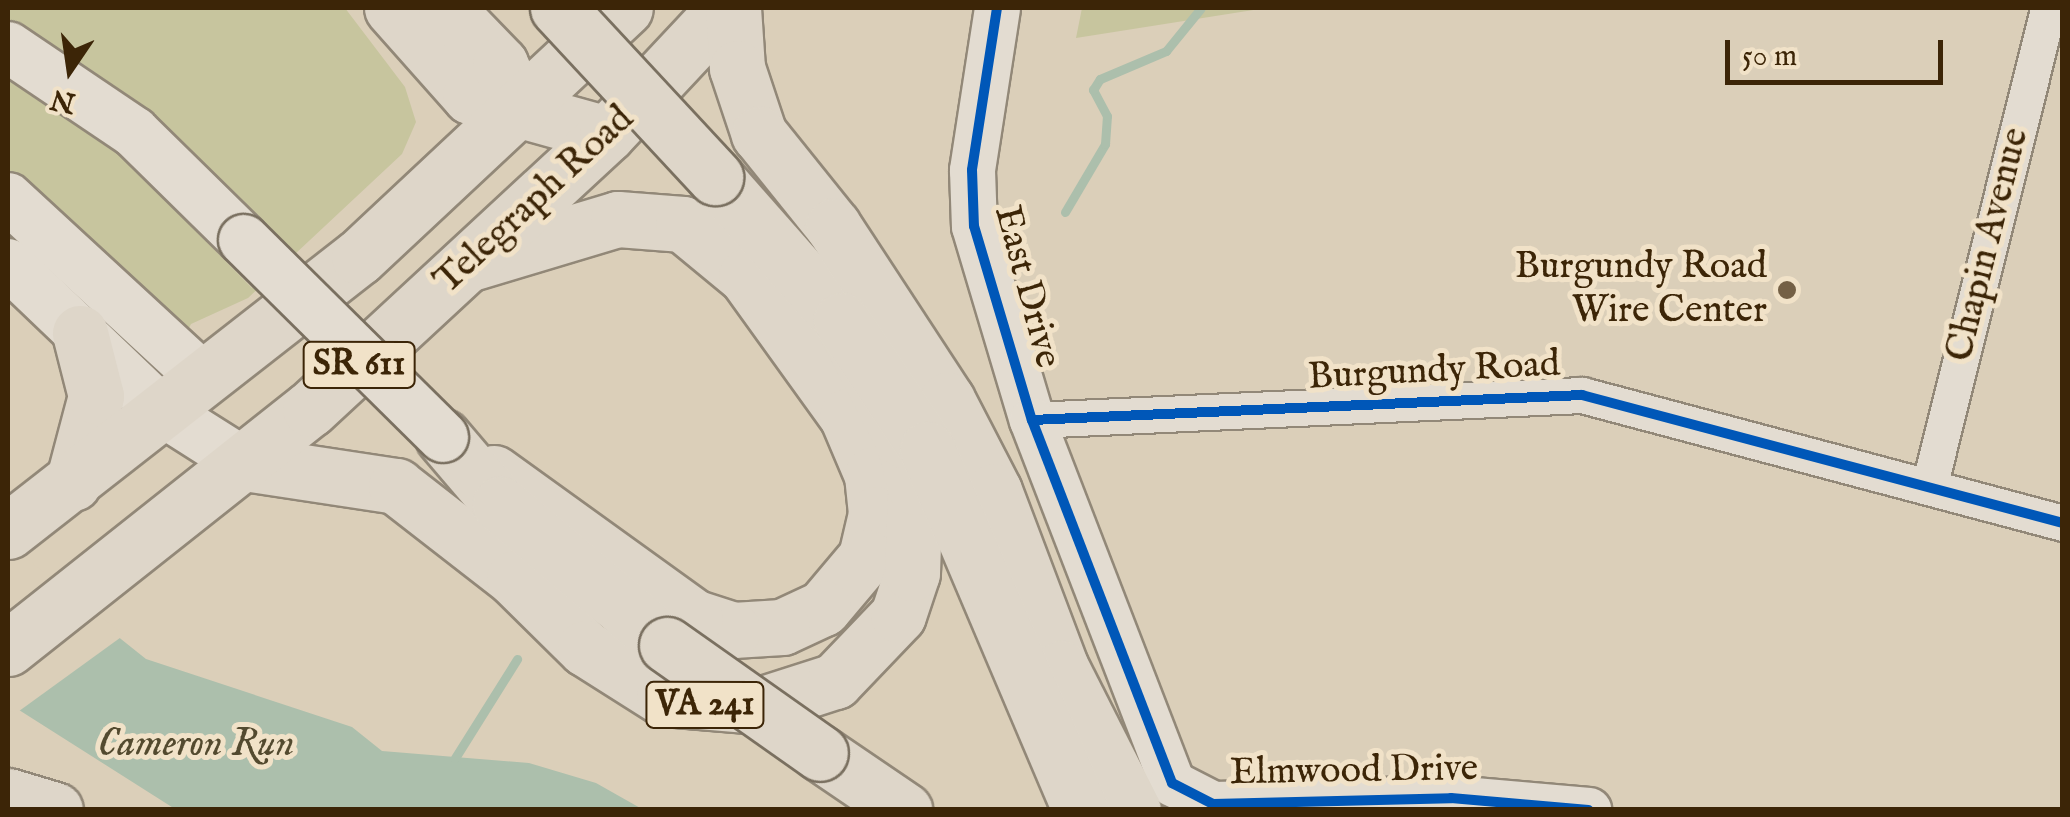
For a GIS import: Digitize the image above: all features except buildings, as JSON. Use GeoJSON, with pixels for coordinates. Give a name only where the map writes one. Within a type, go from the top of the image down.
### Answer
{"type":"FeatureCollection","features":[{"type":"Feature","properties":{"kind":"main road"},"geometry":{"type":"LineString","coordinates":[[392,8],[470,96],[520,106],[607,134]]}},
{"type":"Feature","properties":{"kind":"main road"},"geometry":{"type":"LineString","coordinates":[[446,8],[500,64],[520,106]]}},
{"type":"Feature","properties":{"kind":"main road","name":"VA 241"},"geometry":{"type":"LineString","coordinates":[[244,462],[396,486],[634,686],[698,705],[799,698],[874,649],[912,573],[916,488],[904,440],[841,320],[558,8]]}},
{"type":"Feature","properties":{"kind":"main road","name":"Telegraph Road"},"geometry":{"type":"LineString","coordinates":[[8,532],[91,456],[206,380],[359,258],[625,8]]}},
{"type":"Feature","properties":{"kind":"main road"},"geometry":{"type":"LineString","coordinates":[[729,8],[737,68],[759,134],[834,226],[947,400],[994,491],[1061,668],[1158,802]]}},
{"type":"Feature","properties":{"kind":"main road","name":"Telegraph Road"},"geometry":{"type":"LineString","coordinates":[[8,648],[188,510],[471,264],[607,134],[729,8]]}},
{"type":"Feature","properties":{"kind":"main road"},"geometry":{"type":"LineString","coordinates":[[8,47],[134,132],[443,437],[500,504],[667,645],[904,810]]}},
{"type":"Feature","properties":{"kind":"main road"},"geometry":{"type":"LineString","coordinates":[[8,198],[206,380]]}},
{"type":"Feature","properties":{"kind":"main road"},"geometry":{"type":"LineString","coordinates":[[443,437],[714,626],[761,632],[822,608],[854,576],[872,538],[878,496],[848,416],[746,276],[705,238],[668,220],[618,219],[471,264]]}},
{"type":"Feature","properties":{"kind":"main road"},"geometry":{"type":"LineString","coordinates":[[8,264],[162,412],[244,462]]}},
{"type":"Feature","properties":{"kind":"main road"},"geometry":{"type":"LineString","coordinates":[[841,320],[927,449],[1080,810]]}},
{"type":"Feature","properties":{"kind":"main road"},"geometry":{"type":"LineString","coordinates":[[80,333],[97,372],[91,456]]}},
{"type":"Feature","properties":{"kind":"main road"},"geometry":{"type":"LineString","coordinates":[[8,796],[55,810]]}},
{"type":"Feature","properties":{"kind":"street","name":"East Drive"},"geometry":{"type":"LineString","coordinates":[[996,8],[971,199],[1032,420],[1158,802]]}},
{"type":"Feature","properties":{"kind":"street","name":"Chapin Avenue"},"geometry":{"type":"LineString","coordinates":[[1930,483],[2048,70],[2048,8]]}},
{"type":"Feature","properties":{"kind":"street","name":"Burgundy Road"},"geometry":{"type":"LineString","coordinates":[[1032,420],[1582,395],[1930,483],[2062,524]]}},
{"type":"Feature","properties":{"kind":"street","name":"Elmwood Drive"},"geometry":{"type":"LineString","coordinates":[[1158,802],[1451,798],[1588,810]]}},
{"type":"Feature","properties":{"kind":"shaded area"},"geometry":{"type":"Polygon","coordinates":[[[8,8],[345,8],[405,87],[416,122],[402,154],[248,298],[191,324],[185,336],[8,179],[8,63],[132,166],[252,288],[287,258],[8,31],[8,8]]]}},
{"type":"Feature","properties":{"kind":"shaded area"},"geometry":{"type":"Polygon","coordinates":[[[1082,8],[1266,8],[1076,38],[1082,8]]]}},
{"type":"Feature","properties":{"kind":"water","name":"Cameron Run"},"geometry":{"type":"Polygon","coordinates":[[[8,549],[146,659],[352,727],[382,751],[529,763],[596,783],[642,809],[175,809],[8,703],[8,549]]]}},
{"type":"Feature","properties":{"kind":"pier"},"geometry":{"type":"Polygon","coordinates":[[[8,544],[124,635],[15,714],[8,709],[8,544]]]}},
{"type":"Feature","properties":{"kind":"waterway"},"geometry":{"type":"LineString","coordinates":[[1065,212],[1105,144],[1107,116],[1093,90],[1100,79],[1166,51],[1201,8]]}},
{"type":"Feature","properties":{"kind":"waterway"},"geometry":{"type":"LineString","coordinates":[[455,758],[517,659]]}},
{"type":"Feature","properties":{"kind":"cycle path"},"geometry":{"type":"LineString","coordinates":[[997,8],[972,170],[974,226],[1032,420],[1172,783],[1213,804],[1451,798],[1588,810]]}},
{"type":"Feature","properties":{"kind":"cycle path"},"geometry":{"type":"LineString","coordinates":[[1032,420],[1582,395],[2062,523]]}},
{"type":"Feature","properties":{"kind":"place","name":"Burgundy Road Wire Center"},"geometry":{"type":"Point","coordinates":[1787,290]}}]}
